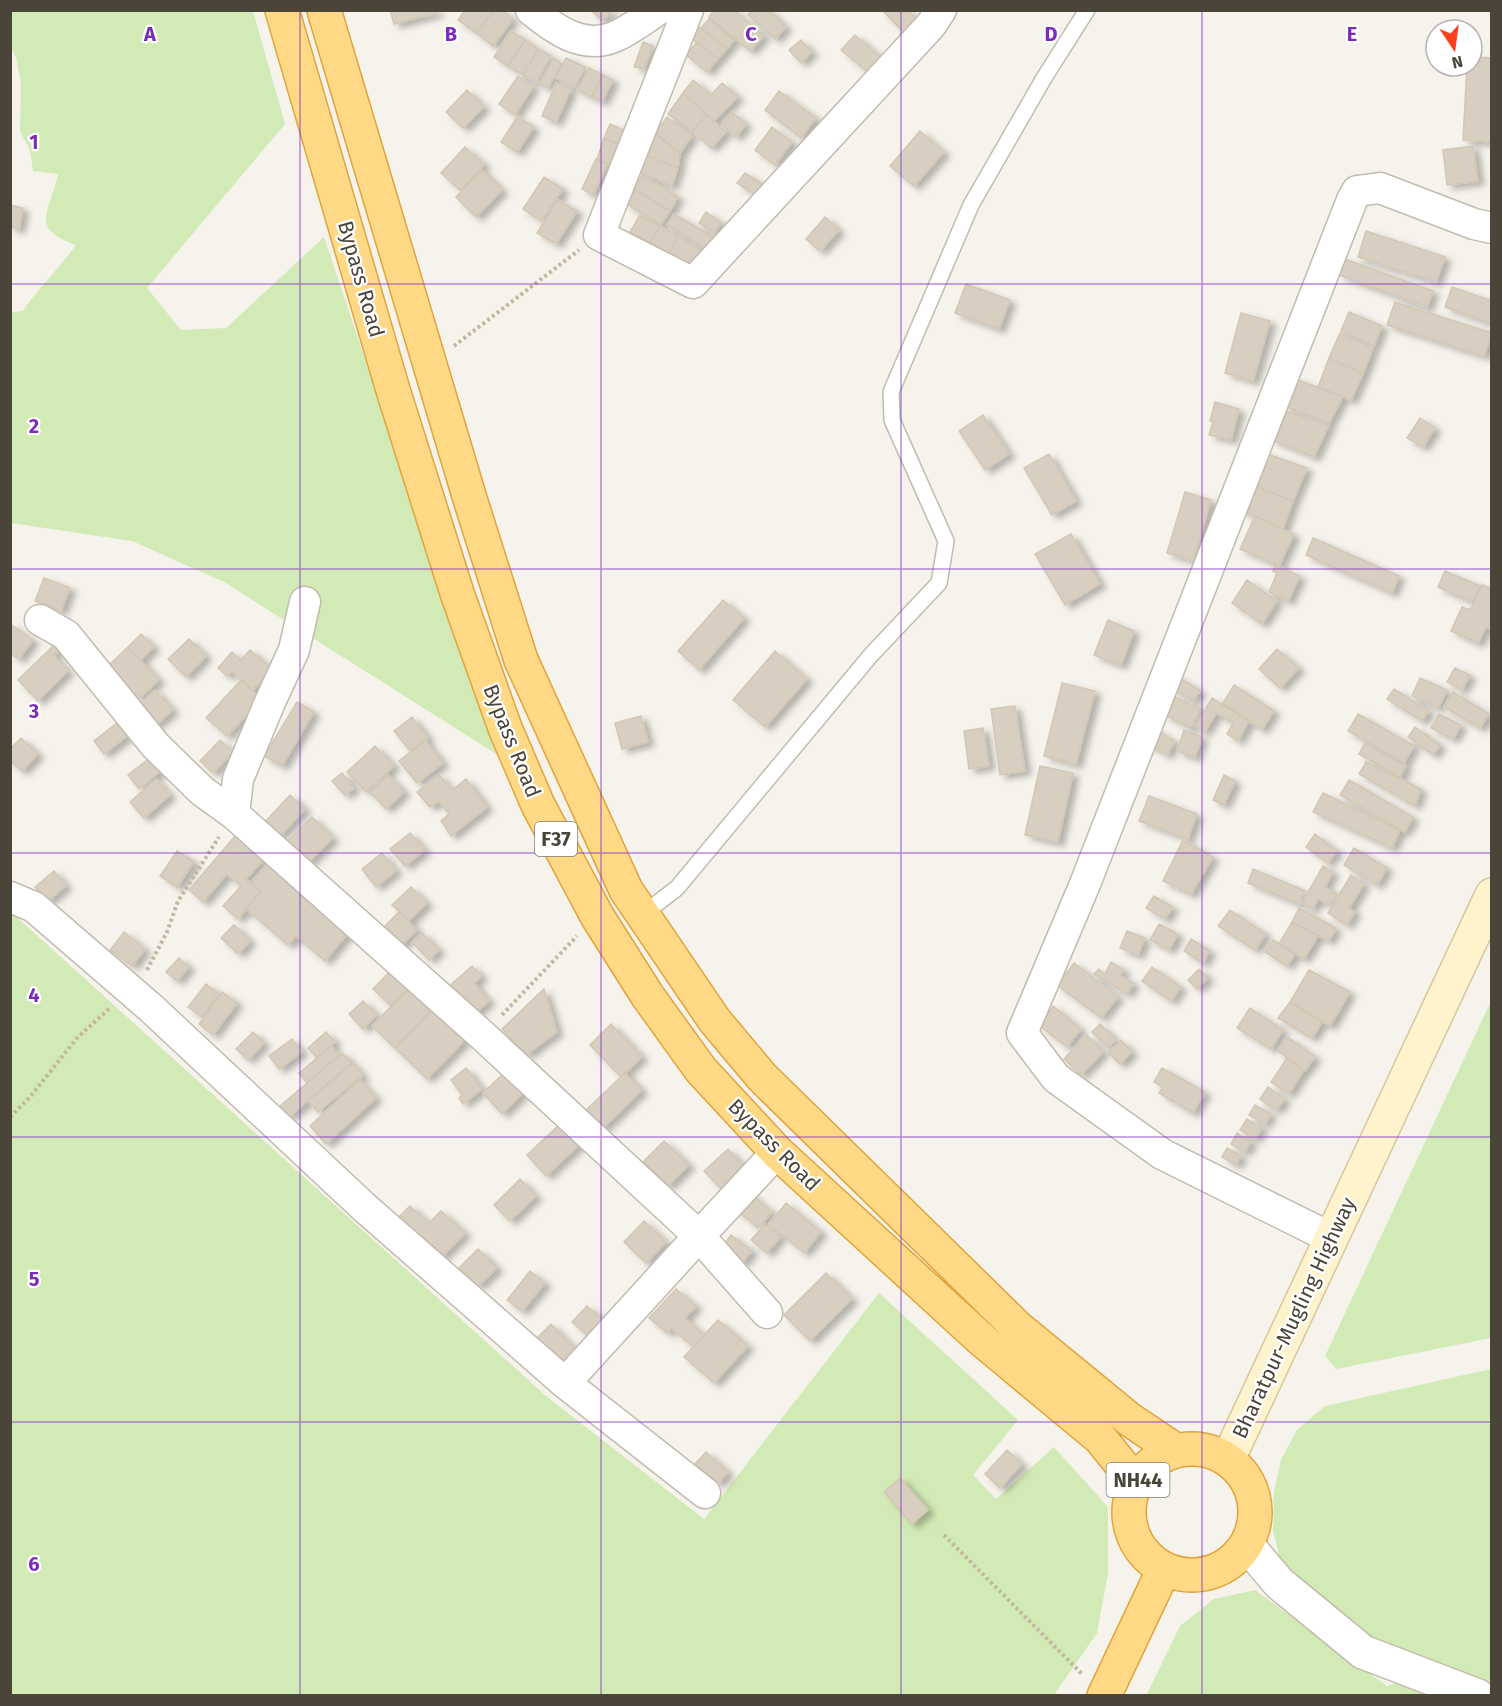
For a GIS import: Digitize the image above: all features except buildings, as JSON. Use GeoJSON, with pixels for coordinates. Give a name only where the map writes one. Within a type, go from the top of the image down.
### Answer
{"type":"FeatureCollection","features":[{"type":"Feature","properties":{"kind":"highway","name":"Bypass Road"},"geometry":{"type":"LineString","coordinates":[[282,10],[393,390],[469,627],[505,728],[538,805],[597,916],[647,995],[701,1070],[777,1152],[982,1340],[1100,1438],[1134,1485]]}},
{"type":"Feature","properties":{"kind":"highway","name":"Bypass Road"},"geometry":{"type":"LineString","coordinates":[[324,10],[470,499],[521,660],[634,902],[715,1021],[762,1077],[1018,1328],[1129,1419],[1175,1450]]}},
{"type":"Feature","properties":{"kind":"highway"},"geometry":{"type":"LineString","coordinates":[[597,916],[634,902]]}},
{"type":"Feature","properties":{"kind":"highway","name":"Bharatpur-Mugling Highway"},"geometry":{"type":"LineString","coordinates":[[1175,1450],[1202,1449],[1228,1459]]}},
{"type":"Feature","properties":{"kind":"highway","name":"NH44"},"geometry":{"type":"LineString","coordinates":[[1175,1450],[1151,1463],[1134,1485],[1129,1517],[1139,1547],[1164,1569],[1187,1575],[1210,1573],[1231,1562],[1247,1545],[1257,1514],[1249,1482],[1228,1459]]}},
{"type":"Feature","properties":{"kind":"highway"},"geometry":{"type":"LineString","coordinates":[[1104,1695],[1164,1569]]}},
{"type":"Feature","properties":{"kind":"main road","name":"Bharatpur-Mugling Highway"},"geometry":{"type":"LineString","coordinates":[[1228,1459],[1491,895]]}},
{"type":"Feature","properties":{"kind":"street"},"geometry":{"type":"LineString","coordinates":[[531,10],[555,30],[588,42],[614,38],[658,10]]}},
{"type":"Feature","properties":{"kind":"street"},"geometry":{"type":"LineString","coordinates":[[688,10],[598,235],[693,283],[930,15]]}},
{"type":"Feature","properties":{"kind":"street"},"geometry":{"type":"LineString","coordinates":[[1331,1238],[1162,1155],[1056,1077],[1022,1033],[1085,884],[1357,191],[1380,188],[1474,224],[1491,228]]}},
{"type":"Feature","properties":{"kind":"street"},"geometry":{"type":"LineString","coordinates":[[234,814],[238,779],[294,650],[305,602]]}},
{"type":"Feature","properties":{"kind":"street"},"geometry":{"type":"LineString","coordinates":[[40,620],[66,635],[155,745],[202,791],[234,814],[483,1035],[699,1236],[767,1313]]}},
{"type":"Feature","properties":{"kind":"street"},"geometry":{"type":"LineString","coordinates":[[10,897],[34,907],[151,1008],[365,1208],[565,1383],[705,1493]]}},
{"type":"Feature","properties":{"kind":"street"},"geometry":{"type":"LineString","coordinates":[[565,1383],[777,1152]]}},
{"type":"Feature","properties":{"kind":"street"},"geometry":{"type":"LineString","coordinates":[[1247,1545],[1279,1583],[1363,1652],[1478,1695]]}},
{"type":"Feature","properties":{"kind":"lane"},"geometry":{"type":"LineString","coordinates":[[634,902],[677,888],[871,655],[939,583],[946,541],[892,420],[891,392],[971,205],[1044,78],[1087,10]]}},
{"type":"Feature","properties":{"kind":"path"},"geometry":{"type":"LineString","coordinates":[[431,364],[598,235]]}},
{"type":"Feature","properties":{"kind":"path"},"geometry":{"type":"LineString","coordinates":[[483,1035],[597,916]]}},
{"type":"Feature","properties":{"kind":"path"},"geometry":{"type":"LineString","coordinates":[[944,1535],[1104,1695]]}},
{"type":"Feature","properties":{"kind":"green space"},"geometry":{"type":"Polygon","coordinates":[[[11,11],[253,11],[285,124],[147,288],[181,330],[226,328],[324,237],[498,755],[224,582],[132,541],[11,523],[11,312],[23,311],[76,245],[61,239],[47,225],[46,217],[58,174],[33,171],[30,150],[20,131],[21,83],[16,57],[11,48],[11,11]]]}},
{"type":"Feature","properties":{"kind":"green space"},"geometry":{"type":"Polygon","coordinates":[[[10,911],[546,1396],[704,1519],[879,1293],[1018,1420],[973,1475],[996,1499],[1054,1447],[1108,1507],[1108,1574],[1097,1633],[1054,1695],[11,1695],[10,911]]]}},
{"type":"Feature","properties":{"kind":"green space"},"geometry":{"type":"Polygon","coordinates":[[[1491,1001],[1491,1338],[1336,1369],[1325,1356],[1491,1001]]]}},
{"type":"Feature","properties":{"kind":"green space"},"geometry":{"type":"Polygon","coordinates":[[[1491,1369],[1491,1695],[1146,1696],[1180,1626],[1214,1599],[1255,1590],[1387,1686],[1439,1670],[1354,1628],[1282,1567],[1273,1531],[1274,1492],[1281,1460],[1297,1430],[1325,1406],[1491,1369]]]}}]}
